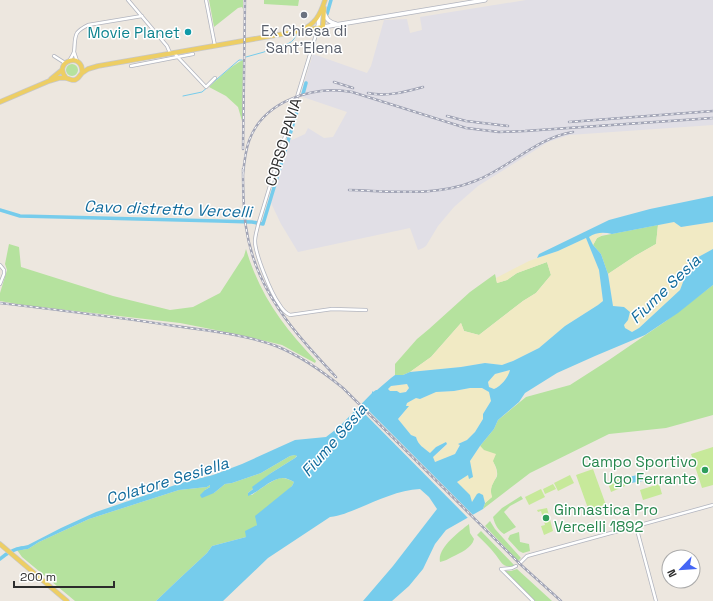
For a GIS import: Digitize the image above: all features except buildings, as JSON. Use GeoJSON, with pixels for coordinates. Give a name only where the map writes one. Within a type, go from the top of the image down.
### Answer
{"type":"FeatureCollection","features":[{"type":"Feature","properties":{"kind":"main road"},"geometry":{"type":"LineString","coordinates":[[320,28],[324,13],[325,0]]}},
{"type":"Feature","properties":{"kind":"main road"},"geometry":{"type":"LineString","coordinates":[[0,102],[59,78],[76,80],[88,69],[98,66],[485,0]]}},
{"type":"Feature","properties":{"kind":"main road"},"geometry":{"type":"LineString","coordinates":[[300,31],[309,27],[319,16],[324,6]]}},
{"type":"Feature","properties":{"kind":"main road"},"geometry":{"type":"LineString","coordinates":[[324,13],[327,20],[331,23],[339,25]]}},
{"type":"Feature","properties":{"kind":"main road"},"geometry":{"type":"LineString","coordinates":[[319,16],[320,28]]}},
{"type":"Feature","properties":{"kind":"main road"},"geometry":{"type":"LineString","coordinates":[[49,81],[67,62],[71,60],[76,61],[81,65],[98,66]]}},
{"type":"Feature","properties":{"kind":"main road"},"geometry":{"type":"LineString","coordinates":[[81,65],[82,73]]}},
{"type":"Feature","properties":{"kind":"main road"},"geometry":{"type":"LineString","coordinates":[[62,69],[66,78]]}},
{"type":"Feature","properties":{"kind":"main road"},"geometry":{"type":"LineString","coordinates":[[0,544],[67,601]]}},
{"type":"Feature","properties":{"kind":"street"},"geometry":{"type":"LineString","coordinates":[[128,0],[172,53],[178,57],[206,86],[215,78]]}},
{"type":"Feature","properties":{"kind":"street"},"geometry":{"type":"LineString","coordinates":[[206,0],[214,46]]}},
{"type":"Feature","properties":{"kind":"street"},"geometry":{"type":"LineString","coordinates":[[57,59],[67,62],[74,50],[77,33],[82,28],[88,25],[142,16]]}},
{"type":"Feature","properties":{"kind":"street","name":"CORSO PAVIA"},"geometry":{"type":"LineString","coordinates":[[320,28],[259,222],[255,241],[256,249],[274,296],[287,314],[296,315],[332,309],[366,310]]}},
{"type":"Feature","properties":{"kind":"street"},"geometry":{"type":"LineString","coordinates":[[74,50],[76,61]]}},
{"type":"Feature","properties":{"kind":"street"},"geometry":{"type":"LineString","coordinates":[[131,66],[193,54]]}},
{"type":"Feature","properties":{"kind":"street"},"geometry":{"type":"LineString","coordinates":[[54,56],[62,69]]}},
{"type":"Feature","properties":{"kind":"street"},"geometry":{"type":"LineString","coordinates":[[0,265],[4,270],[0,284]]}},
{"type":"Feature","properties":{"kind":"street"},"geometry":{"type":"LineString","coordinates":[[520,563],[527,556],[713,505]]}},
{"type":"Feature","properties":{"kind":"street"},"geometry":{"type":"LineString","coordinates":[[636,526],[656,601]]}},
{"type":"Feature","properties":{"kind":"street"},"geometry":{"type":"LineString","coordinates":[[516,566],[501,570],[533,601]]}},
{"type":"Feature","properties":{"kind":"shaded area"},"geometry":{"type":"Polygon","coordinates":[[[526,0],[713,0],[713,125],[569,135],[548,142],[478,186],[454,207],[438,226],[426,246],[418,250],[410,228],[298,252],[281,224],[271,203],[290,139],[292,140],[305,134],[308,128],[324,138],[333,137],[347,112],[300,96],[313,54],[367,73],[371,66],[384,20],[407,19],[410,33],[422,30],[420,17],[526,0]]]}},
{"type":"Feature","properties":{"kind":"green space"},"geometry":{"type":"Polygon","coordinates":[[[209,0],[243,0],[243,9],[242,7],[238,8],[214,27],[209,0]]]}},
{"type":"Feature","properties":{"kind":"green space"},"geometry":{"type":"Polygon","coordinates":[[[264,0],[299,0],[298,6],[264,4],[264,0]]]}},
{"type":"Feature","properties":{"kind":"green space"},"geometry":{"type":"Polygon","coordinates":[[[243,60],[242,121],[238,107],[226,96],[209,87],[230,68],[243,60]]]}},
{"type":"Feature","properties":{"kind":"green space"},"geometry":{"type":"Polygon","coordinates":[[[70,64],[74,64],[78,70],[74,76],[70,76],[66,72],[66,68],[70,64]]]}},
{"type":"Feature","properties":{"kind":"green space"},"geometry":{"type":"Polygon","coordinates":[[[658,225],[656,244],[608,274],[601,254],[593,245],[597,238],[658,225]]]}},
{"type":"Feature","properties":{"kind":"green space"},"geometry":{"type":"Polygon","coordinates":[[[9,244],[19,247],[21,267],[113,296],[170,310],[193,307],[220,293],[244,256],[246,249],[258,281],[274,310],[283,323],[316,361],[315,363],[282,345],[180,323],[0,301],[0,293],[7,270],[5,264],[9,244]]]}},
{"type":"Feature","properties":{"kind":"green space"},"geometry":{"type":"Polygon","coordinates":[[[547,262],[551,275],[536,293],[523,301],[479,335],[464,331],[461,323],[431,357],[410,372],[403,375],[395,375],[395,364],[417,339],[470,292],[495,274],[497,283],[507,280],[517,273],[547,262]]]}},
{"type":"Feature","properties":{"kind":"green space"},"geometry":{"type":"Polygon","coordinates":[[[713,285],[713,415],[666,428],[609,434],[530,473],[483,509],[485,503],[492,497],[492,487],[497,477],[497,472],[494,463],[480,446],[494,429],[498,420],[526,397],[570,385],[666,321],[713,285]]]}},
{"type":"Feature","properties":{"kind":"green space","name":"Campo Sportivo Ugo Ferrante"},"geometry":{"type":"Polygon","coordinates":[[[713,447],[713,485],[702,488],[691,454],[713,447]]]}},
{"type":"Feature","properties":{"kind":"green space"},"geometry":{"type":"Polygon","coordinates":[[[297,455],[295,458],[271,473],[248,493],[248,495],[252,495],[270,482],[281,478],[294,482],[246,537],[212,546],[207,553],[156,601],[75,601],[22,557],[17,550],[28,549],[39,542],[89,519],[179,490],[207,487],[210,485],[210,487],[205,490],[214,493],[225,484],[261,473],[290,456],[297,455]]]}},
{"type":"Feature","properties":{"kind":"green space"},"geometry":{"type":"Polygon","coordinates":[[[593,469],[606,505],[589,511],[576,475],[593,469]]]}},
{"type":"Feature","properties":{"kind":"green space"},"geometry":{"type":"Polygon","coordinates":[[[570,475],[574,483],[558,491],[554,483],[570,475]]]}},
{"type":"Feature","properties":{"kind":"green space"},"geometry":{"type":"Polygon","coordinates":[[[622,478],[625,486],[611,492],[608,483],[622,478]]]}},
{"type":"Feature","properties":{"kind":"green space"},"geometry":{"type":"Polygon","coordinates":[[[553,484],[556,489],[545,494],[543,489],[553,484]]]}},
{"type":"Feature","properties":{"kind":"green space"},"geometry":{"type":"Polygon","coordinates":[[[659,484],[662,494],[643,500],[640,490],[659,484]]]}},
{"type":"Feature","properties":{"kind":"green space"},"geometry":{"type":"Polygon","coordinates":[[[541,489],[545,497],[529,505],[525,497],[541,489]]]}},
{"type":"Feature","properties":{"kind":"green space"},"geometry":{"type":"Polygon","coordinates":[[[521,496],[523,499],[510,506],[504,512],[516,527],[504,534],[497,527],[493,517],[502,508],[521,496]]]}},
{"type":"Feature","properties":{"kind":"green space","name":"Ginnastica Pro Vercelli 1892"},"geometry":{"type":"Polygon","coordinates":[[[547,508],[553,531],[544,535],[541,526],[545,525],[541,511],[538,512],[537,510],[547,508]]]}},
{"type":"Feature","properties":{"kind":"green space"},"geometry":{"type":"Polygon","coordinates":[[[490,521],[495,529],[521,558],[518,561],[485,526],[490,521]]]}},
{"type":"Feature","properties":{"kind":"green space"},"geometry":{"type":"Polygon","coordinates":[[[469,524],[470,533],[474,539],[471,545],[462,552],[440,562],[440,557],[445,546],[469,524]]]}},
{"type":"Feature","properties":{"kind":"green space"},"geometry":{"type":"Polygon","coordinates":[[[481,531],[515,566],[511,567],[502,564],[491,549],[477,535],[481,531]]]}},
{"type":"Feature","properties":{"kind":"green space"},"geometry":{"type":"Polygon","coordinates":[[[519,532],[520,542],[529,544],[530,551],[523,553],[519,551],[508,539],[510,535],[519,532]]]}},
{"type":"Feature","properties":{"kind":"green space"},"geometry":{"type":"Polygon","coordinates":[[[517,569],[552,601],[535,601],[504,571],[517,569]]]}},
{"type":"Feature","properties":{"kind":"sand"},"geometry":{"type":"Polygon","coordinates":[[[674,222],[681,227],[713,222],[713,249],[691,261],[680,290],[639,328],[632,332],[624,328],[624,325],[628,320],[624,307],[613,306],[608,274],[656,244],[658,225],[674,222]]]}},
{"type":"Feature","properties":{"kind":"sand"},"geometry":{"type":"Polygon","coordinates":[[[603,232],[601,236],[597,238],[593,245],[588,237],[603,232]]]}},
{"type":"Feature","properties":{"kind":"sand"},"geometry":{"type":"Polygon","coordinates":[[[586,238],[599,270],[603,301],[598,305],[565,326],[539,348],[502,365],[485,363],[410,372],[431,357],[461,323],[464,331],[479,335],[523,301],[536,293],[551,275],[547,262],[517,273],[507,280],[497,283],[496,278],[529,261],[558,251],[586,238]]]}},
{"type":"Feature","properties":{"kind":"sand"},"geometry":{"type":"Polygon","coordinates":[[[511,370],[502,384],[494,389],[489,387],[488,382],[495,374],[511,370]]]}},
{"type":"Feature","properties":{"kind":"sand"},"geometry":{"type":"Polygon","coordinates":[[[407,384],[409,388],[403,393],[388,390],[391,386],[407,384]]]}},
{"type":"Feature","properties":{"kind":"sand"},"geometry":{"type":"Polygon","coordinates":[[[482,388],[489,392],[491,401],[483,414],[483,419],[475,432],[467,440],[458,444],[460,444],[455,454],[435,462],[433,457],[447,445],[446,442],[436,447],[430,453],[423,448],[416,437],[411,435],[398,419],[403,414],[407,403],[416,398],[420,399],[436,392],[482,388]]]}},
{"type":"Feature","properties":{"kind":"sand"},"geometry":{"type":"Polygon","coordinates":[[[480,446],[484,450],[496,454],[493,461],[497,475],[491,488],[492,497],[485,503],[483,498],[472,502],[457,482],[468,474],[471,468],[470,461],[480,446]]]}},
{"type":"Feature","properties":{"kind":"water","name":"Fiume Sesia"},"geometry":{"type":"Polygon","coordinates":[[[713,196],[713,222],[681,227],[674,222],[612,234],[597,233],[589,237],[593,245],[601,254],[608,274],[613,306],[624,307],[630,312],[628,320],[624,325],[625,328],[632,332],[639,328],[680,290],[691,261],[713,249],[713,285],[678,313],[645,335],[557,373],[525,393],[519,402],[498,420],[494,429],[470,461],[473,477],[469,479],[468,475],[457,482],[470,495],[472,502],[477,494],[479,493],[483,495],[485,503],[483,509],[446,530],[435,544],[423,569],[409,586],[392,601],[363,601],[393,566],[437,509],[429,497],[420,489],[396,493],[344,514],[330,517],[268,558],[223,601],[156,601],[207,553],[212,546],[246,537],[245,531],[257,525],[255,516],[292,486],[294,482],[282,478],[269,483],[248,496],[248,493],[253,489],[252,487],[295,458],[297,456],[295,455],[290,456],[261,473],[225,484],[214,493],[202,498],[200,495],[210,487],[210,485],[207,487],[179,490],[89,519],[39,542],[28,549],[19,550],[19,547],[28,545],[96,512],[181,483],[213,475],[242,464],[295,440],[326,437],[339,427],[372,393],[372,391],[377,390],[395,375],[485,363],[502,365],[539,348],[565,326],[603,301],[599,270],[586,238],[558,251],[537,258],[539,254],[609,220],[650,209],[713,196]],[[510,370],[495,374],[488,382],[489,387],[494,389],[499,386],[506,379],[510,370]],[[407,384],[391,386],[388,389],[390,391],[397,391],[400,393],[406,392],[409,388],[407,384]],[[470,388],[436,392],[420,399],[416,398],[407,403],[406,406],[409,406],[398,419],[411,435],[416,437],[423,448],[430,453],[436,447],[446,442],[447,444],[433,457],[435,462],[455,454],[460,445],[458,444],[467,440],[475,432],[491,401],[489,392],[482,388],[470,388]]]}},
{"type":"Feature","properties":{"kind":"water"},"geometry":{"type":"Polygon","coordinates":[[[641,474],[643,481],[631,483],[629,477],[641,474]]]}},
{"type":"Feature","properties":{"kind":"pier"},"geometry":{"type":"Polygon","coordinates":[[[360,402],[474,516],[469,519],[357,406],[360,402]]]}},
{"type":"Feature","properties":{"kind":"waterway","name":"Cavo distretto Vercelli"},"geometry":{"type":"LineString","coordinates":[[327,14],[331,0]]}},
{"type":"Feature","properties":{"kind":"waterway"},"geometry":{"type":"LineString","coordinates":[[246,57],[264,52],[267,48],[288,44],[296,35]]}},
{"type":"Feature","properties":{"kind":"waterway"},"geometry":{"type":"LineString","coordinates":[[183,96],[202,92],[239,60],[242,60]]}},
{"type":"Feature","properties":{"kind":"waterway","name":"Cavo distretto Vercelli"},"geometry":{"type":"LineString","coordinates":[[303,94],[306,83]]}},
{"type":"Feature","properties":{"kind":"waterway","name":"Cavo distretto Vercelli"},"geometry":{"type":"LineString","coordinates":[[0,210],[20,216],[252,222],[263,224],[298,108]]}},
{"type":"Feature","properties":{"kind":"waterway","name":"Colatore Sesiella"},"geometry":{"type":"LineString","coordinates":[[0,559],[10,552],[22,548]]}},
{"type":"Feature","properties":{"kind":"railway"},"geometry":{"type":"LineString","coordinates":[[243,149],[245,0]]}},
{"type":"Feature","properties":{"kind":"railway"},"geometry":{"type":"LineString","coordinates":[[334,82],[353,88]]}},
{"type":"Feature","properties":{"kind":"railway"},"geometry":{"type":"LineString","coordinates":[[368,93],[389,94],[423,87]]}},
{"type":"Feature","properties":{"kind":"railway"},"geometry":{"type":"LineString","coordinates":[[243,175],[249,141],[256,127],[266,115],[277,106],[291,99],[321,91],[337,90],[352,92],[466,128],[499,132],[713,118]]}},
{"type":"Feature","properties":{"kind":"railway"},"geometry":{"type":"LineString","coordinates":[[569,122],[713,111]]}},
{"type":"Feature","properties":{"kind":"railway"},"geometry":{"type":"LineString","coordinates":[[447,116],[466,121],[508,126]]}},
{"type":"Feature","properties":{"kind":"railway"},"geometry":{"type":"LineString","coordinates":[[349,190],[413,192],[460,186],[475,181],[499,169],[547,140],[573,132]]}},
{"type":"Feature","properties":{"kind":"railway"},"geometry":{"type":"LineString","coordinates":[[243,169],[246,227],[251,250],[258,271],[267,290],[291,326],[336,377]]}},
{"type":"Feature","properties":{"kind":"railway"},"geometry":{"type":"LineString","coordinates":[[0,303],[226,333],[264,342],[294,354],[343,388],[520,564],[561,601]]}},
{"type":"Feature","properties":{"kind":"place","name":"Ex Chiesa di Sant'Elena"},"geometry":{"type":"Point","coordinates":[304,15]}},
{"type":"Feature","properties":{"kind":"place","name":"Movie Planet"},"geometry":{"type":"Point","coordinates":[188,32]}},
{"type":"Feature","properties":{"kind":"place","name":"Campo Sportivo Ugo Ferrante"},"geometry":{"type":"Point","coordinates":[705,470]}},
{"type":"Feature","properties":{"kind":"place","name":"Ginnastica Pro Vercelli 1892"},"geometry":{"type":"Point","coordinates":[546,518]}}]}
